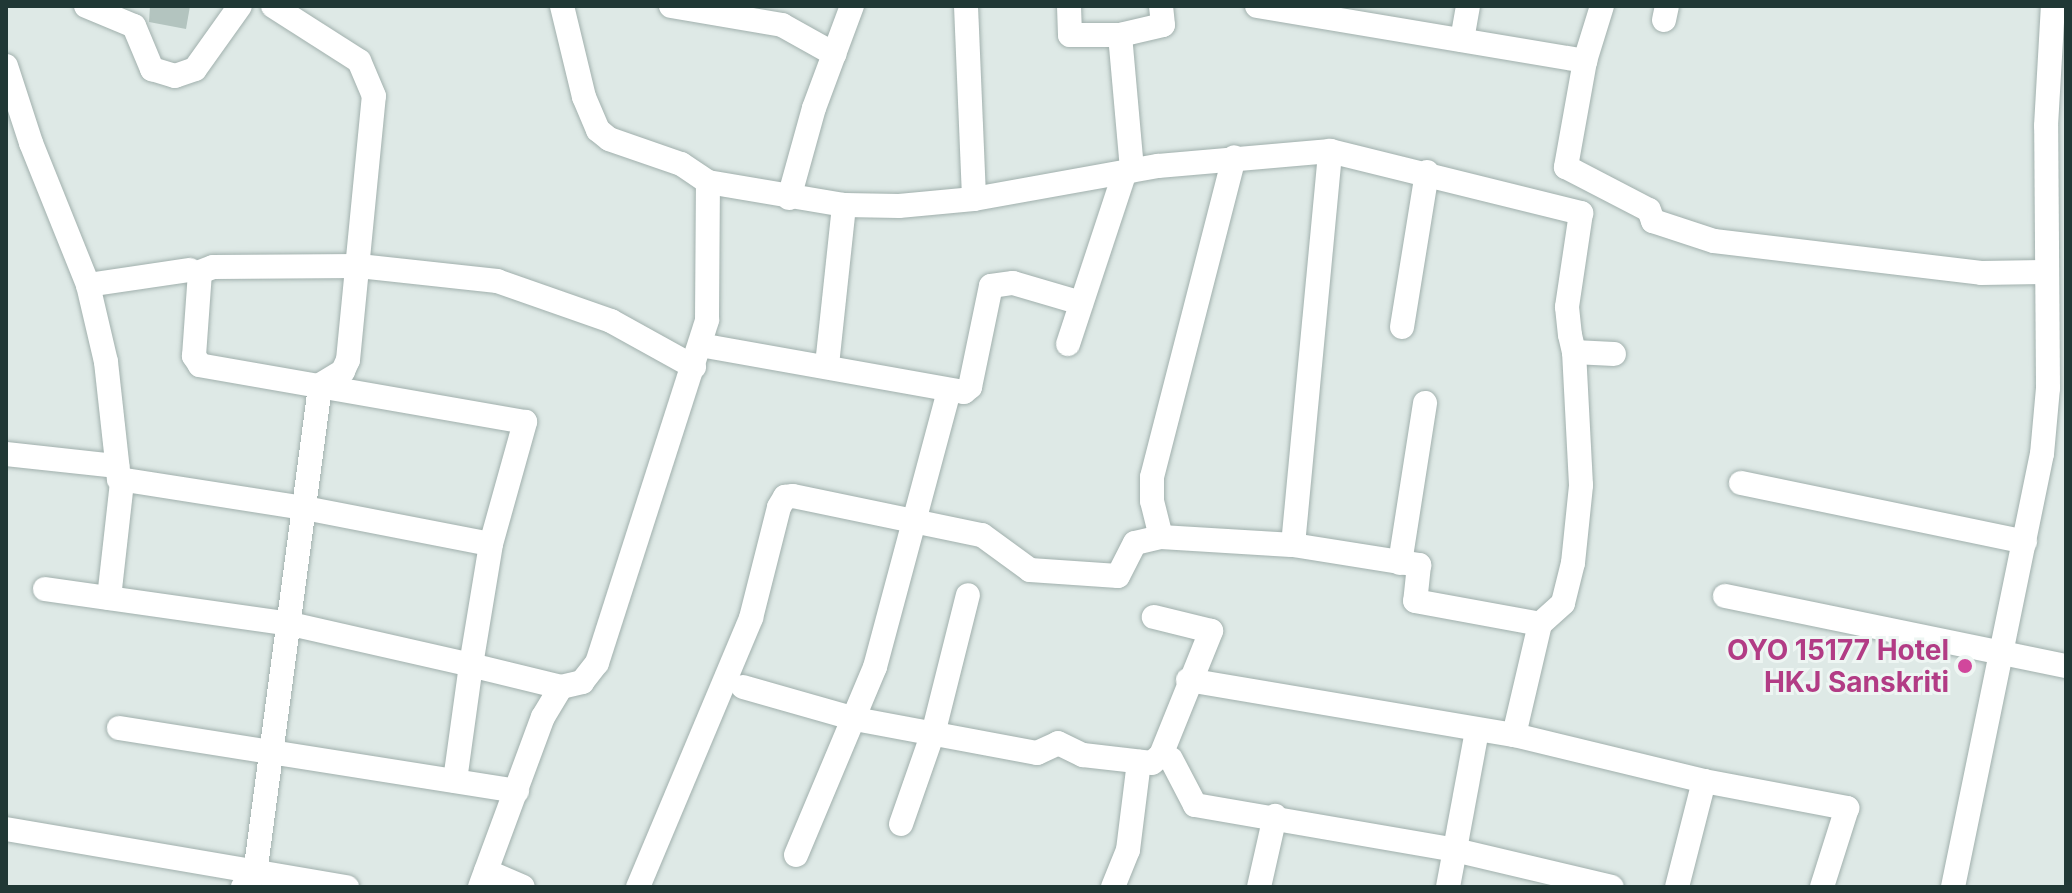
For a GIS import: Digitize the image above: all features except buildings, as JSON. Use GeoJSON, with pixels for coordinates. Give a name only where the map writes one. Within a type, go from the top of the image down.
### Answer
{"type":"FeatureCollection","features":[{"type":"Feature","properties":{"kind":"street"},"geometry":{"type":"LineString","coordinates":[[86,6],[134,26],[152,69],[175,76],[195,69],[240,6]]}},
{"type":"Feature","properties":{"kind":"street"},"geometry":{"type":"LineString","coordinates":[[273,6],[359,61],[370,78],[373,119],[348,360],[343,371],[320,385]]}},
{"type":"Feature","properties":{"kind":"street"},"geometry":{"type":"LineString","coordinates":[[562,6],[584,97],[598,130],[681,164],[708,182],[844,205],[974,199],[1128,171],[1234,157],[1330,151],[1427,172],[1581,213],[1567,307],[1574,352],[1581,485],[1573,563],[1563,603],[1540,624],[1514,735]]}},
{"type":"Feature","properties":{"kind":"street"},"geometry":{"type":"LineString","coordinates":[[671,6],[782,25],[834,54]]}},
{"type":"Feature","properties":{"kind":"street"},"geometry":{"type":"LineString","coordinates":[[789,198],[852,6]]}},
{"type":"Feature","properties":{"kind":"street"},"geometry":{"type":"LineString","coordinates":[[966,6],[974,199]]}},
{"type":"Feature","properties":{"kind":"street"},"geometry":{"type":"LineString","coordinates":[[1069,6],[1070,35],[1120,35],[1163,25],[1161,6]]}},
{"type":"Feature","properties":{"kind":"street"},"geometry":{"type":"LineString","coordinates":[[1257,6],[1585,61]]}},
{"type":"Feature","properties":{"kind":"street"},"geometry":{"type":"LineString","coordinates":[[1462,40],[1468,6]]}},
{"type":"Feature","properties":{"kind":"street"},"geometry":{"type":"LineString","coordinates":[[1602,6],[1585,61],[1566,167],[1649,210],[1653,221],[1714,241],[1981,273],[2043,272]]}},
{"type":"Feature","properties":{"kind":"street"},"geometry":{"type":"LineString","coordinates":[[1953,887],[1999,651],[2057,390],[2043,272],[2057,12]]}},
{"type":"Feature","properties":{"kind":"street"},"geometry":{"type":"LineString","coordinates":[[1068,344],[1128,171],[1120,35]]}},
{"type":"Feature","properties":{"kind":"street"},"geometry":{"type":"LineString","coordinates":[[6,66],[31,143],[88,285],[106,362],[120,474],[109,598]]}},
{"type":"Feature","properties":{"kind":"street"},"geometry":{"type":"LineString","coordinates":[[1293,545],[1330,151]]}},
{"type":"Feature","properties":{"kind":"street"},"geometry":{"type":"LineString","coordinates":[[1161,537],[1152,501],[1152,477],[1234,157]]}},
{"type":"Feature","properties":{"kind":"street"},"geometry":{"type":"LineString","coordinates":[[1402,327],[1427,172]]}},
{"type":"Feature","properties":{"kind":"street"},"geometry":{"type":"LineString","coordinates":[[45,589],[291,624],[561,687],[582,682],[597,663],[707,320],[708,182]]}},
{"type":"Feature","properties":{"kind":"street"},"geometry":{"type":"LineString","coordinates":[[827,365],[844,205]]}},
{"type":"Feature","properties":{"kind":"street"},"geometry":{"type":"LineString","coordinates":[[455,781],[491,544],[525,422],[195,361],[200,272],[213,267],[359,266],[497,281],[611,321],[697,356],[827,365],[964,392],[970,387],[991,286],[1013,283],[1081,303]]}},
{"type":"Feature","properties":{"kind":"street"},"geometry":{"type":"LineString","coordinates":[[88,285],[190,270]]}},
{"type":"Feature","properties":{"kind":"street"},"geometry":{"type":"LineString","coordinates":[[1574,352],[1614,354]]}},
{"type":"Feature","properties":{"kind":"street"},"geometry":{"type":"LineString","coordinates":[[249,880],[273,751],[320,385]]}},
{"type":"Feature","properties":{"kind":"street"},"geometry":{"type":"LineString","coordinates":[[796,855],[875,667],[949,391]]}},
{"type":"Feature","properties":{"kind":"street"},"geometry":{"type":"LineString","coordinates":[[1400,563],[1425,403]]}},
{"type":"Feature","properties":{"kind":"street"},"geometry":{"type":"LineString","coordinates":[[6,454],[491,544]]}},
{"type":"Feature","properties":{"kind":"street"},"geometry":{"type":"LineString","coordinates":[[1741,483],[2025,542]]}},
{"type":"Feature","properties":{"kind":"street"},"geometry":{"type":"LineString","coordinates":[[638,887],[751,618],[785,497],[806,496],[917,518],[982,535],[1030,570],[1118,576],[1135,543],[1161,537],[1293,545],[1419,565],[1415,601],[1540,624]]}},
{"type":"Feature","properties":{"kind":"street"},"geometry":{"type":"LineString","coordinates":[[901,824],[934,730],[968,595]]}},
{"type":"Feature","properties":{"kind":"street"},"geometry":{"type":"LineString","coordinates":[[1725,596],[2066,666]]}},
{"type":"Feature","properties":{"kind":"street"},"geometry":{"type":"LineString","coordinates":[[743,687],[855,719],[934,730],[1037,753],[1058,743],[1083,755],[1152,763],[1161,755],[1188,680],[1211,631],[1154,617]]}},
{"type":"Feature","properties":{"kind":"street"},"geometry":{"type":"LineString","coordinates":[[1188,680],[1514,735],[1704,781],[1847,808],[1822,887]]}},
{"type":"Feature","properties":{"kind":"street"},"geometry":{"type":"LineString","coordinates":[[523,887],[483,879],[543,717],[561,687]]}},
{"type":"Feature","properties":{"kind":"street"},"geometry":{"type":"LineString","coordinates":[[119,728],[517,791]]}},
{"type":"Feature","properties":{"kind":"street"},"geometry":{"type":"LineString","coordinates":[[1448,887],[1477,730]]}},
{"type":"Feature","properties":{"kind":"street"},"geometry":{"type":"LineString","coordinates":[[1171,759],[1195,805],[1275,816],[1455,850],[1612,887]]}},
{"type":"Feature","properties":{"kind":"street"},"geometry":{"type":"LineString","coordinates":[[1113,887],[1128,850],[1139,762]]}},
{"type":"Feature","properties":{"kind":"street"},"geometry":{"type":"LineString","coordinates":[[1677,887],[1704,781]]}},
{"type":"Feature","properties":{"kind":"street"},"geometry":{"type":"LineString","coordinates":[[1259,887],[1275,816]]}},
{"type":"Feature","properties":{"kind":"street"},"geometry":{"type":"LineString","coordinates":[[6,829],[249,880],[347,887]]}},
{"type":"Feature","properties":{"kind":"place","name":"OYO 15177 Hotel HKJ Sanskriti"},"geometry":{"type":"Point","coordinates":[1965,666]}}]}
